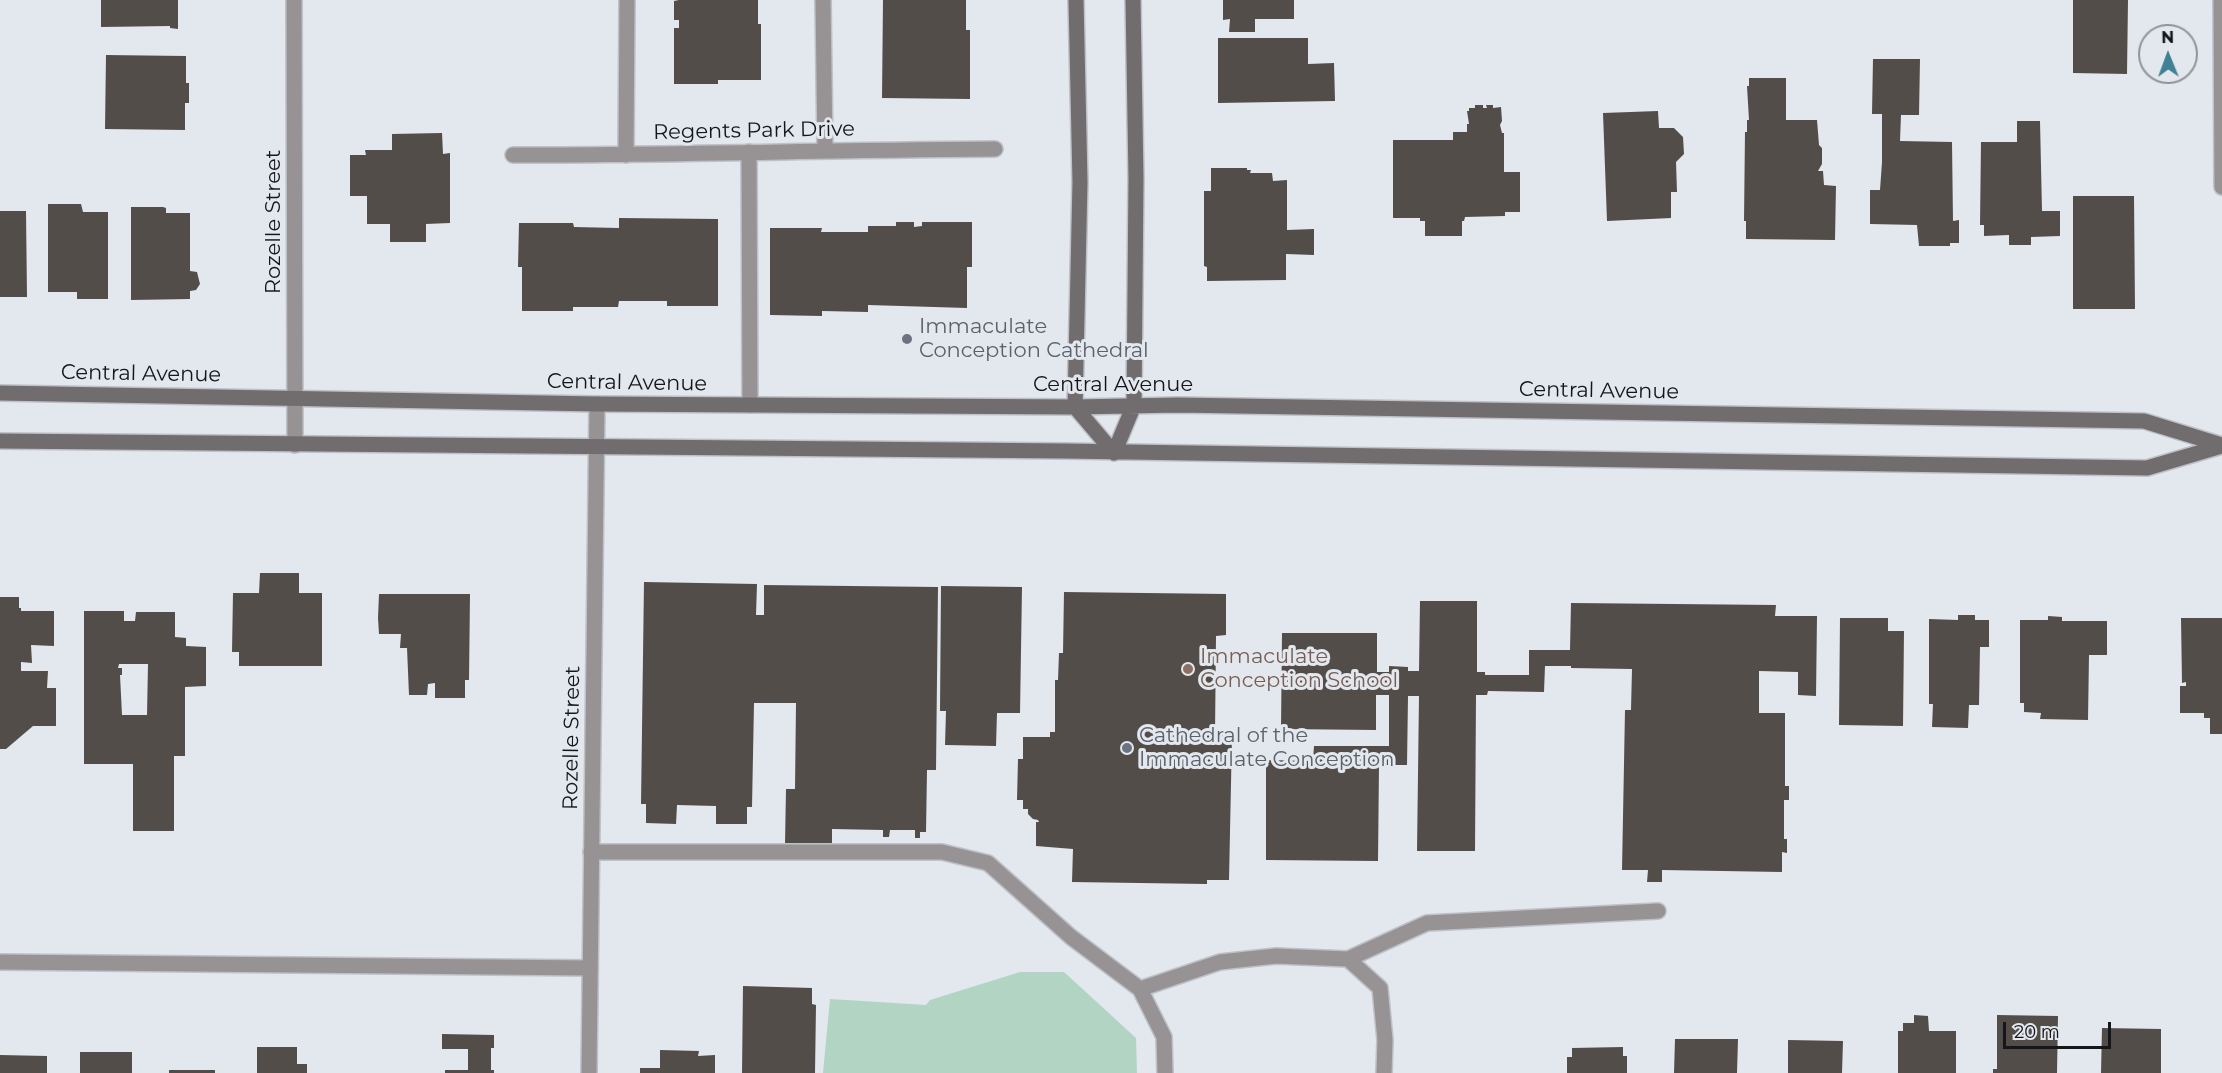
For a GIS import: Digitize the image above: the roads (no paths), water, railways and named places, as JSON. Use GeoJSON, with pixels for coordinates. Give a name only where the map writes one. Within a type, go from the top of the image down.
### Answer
{"type":"FeatureCollection","features":[{"type":"Feature","properties":{"kind":"main road"},"geometry":{"type":"LineString","coordinates":[[1076,0],[1080,182],[1075,407],[1114,453],[1134,405],[1136,178],[1133,0]]}},
{"type":"Feature","properties":{"kind":"main road","name":"Central Avenue"},"geometry":{"type":"LineString","coordinates":[[0,393],[597,404],[1075,407],[1134,405],[2144,421],[2222,445]]}},
{"type":"Feature","properties":{"kind":"main road","name":"Central Avenue"},"geometry":{"type":"LineString","coordinates":[[0,441],[1114,453],[2147,468],[2222,445]]}},
{"type":"Feature","properties":{"kind":"street","name":"Rozelle Street"},"geometry":{"type":"LineString","coordinates":[[294,0],[295,444]]}},
{"type":"Feature","properties":{"kind":"street"},"geometry":{"type":"LineString","coordinates":[[626,155],[627,0]]}},
{"type":"Feature","properties":{"kind":"street"},"geometry":{"type":"LineString","coordinates":[[823,0],[825,150]]}},
{"type":"Feature","properties":{"kind":"street"},"geometry":{"type":"LineString","coordinates":[[2221,0],[2222,187]]}},
{"type":"Feature","properties":{"kind":"street","name":"Regents Park Drive"},"geometry":{"type":"LineString","coordinates":[[513,155],[995,149]]}},
{"type":"Feature","properties":{"kind":"street"},"geometry":{"type":"LineString","coordinates":[[749,152],[750,405]]}},
{"type":"Feature","properties":{"kind":"street","name":"Rozelle Street"},"geometry":{"type":"LineString","coordinates":[[589,1073],[597,404]]}},
{"type":"Feature","properties":{"kind":"street"},"geometry":{"type":"LineString","coordinates":[[591,852],[942,852],[988,863],[1071,937],[1140,989],[1164,1037],[1165,1073]]}},
{"type":"Feature","properties":{"kind":"street"},"geometry":{"type":"LineString","coordinates":[[1140,989],[1220,962],[1276,956],[1348,959],[1426,923],[1658,911]]}},
{"type":"Feature","properties":{"kind":"street"},"geometry":{"type":"LineString","coordinates":[[1348,959],[1380,988],[1385,1040],[1384,1073]]}},
{"type":"Feature","properties":{"kind":"street"},"geometry":{"type":"LineString","coordinates":[[0,962],[590,968]]}},
{"type":"Feature","properties":{"kind":"place","name":"Immaculate Conception Cathedral"},"geometry":{"type":"Point","coordinates":[907,339]}},
{"type":"Feature","properties":{"kind":"place","name":"Immaculate Conception School"},"geometry":{"type":"Point","coordinates":[1188,669]}},
{"type":"Feature","properties":{"kind":"place","name":"Cathedral of the Immaculate Conception"},"geometry":{"type":"Point","coordinates":[1127,748]}}]}
